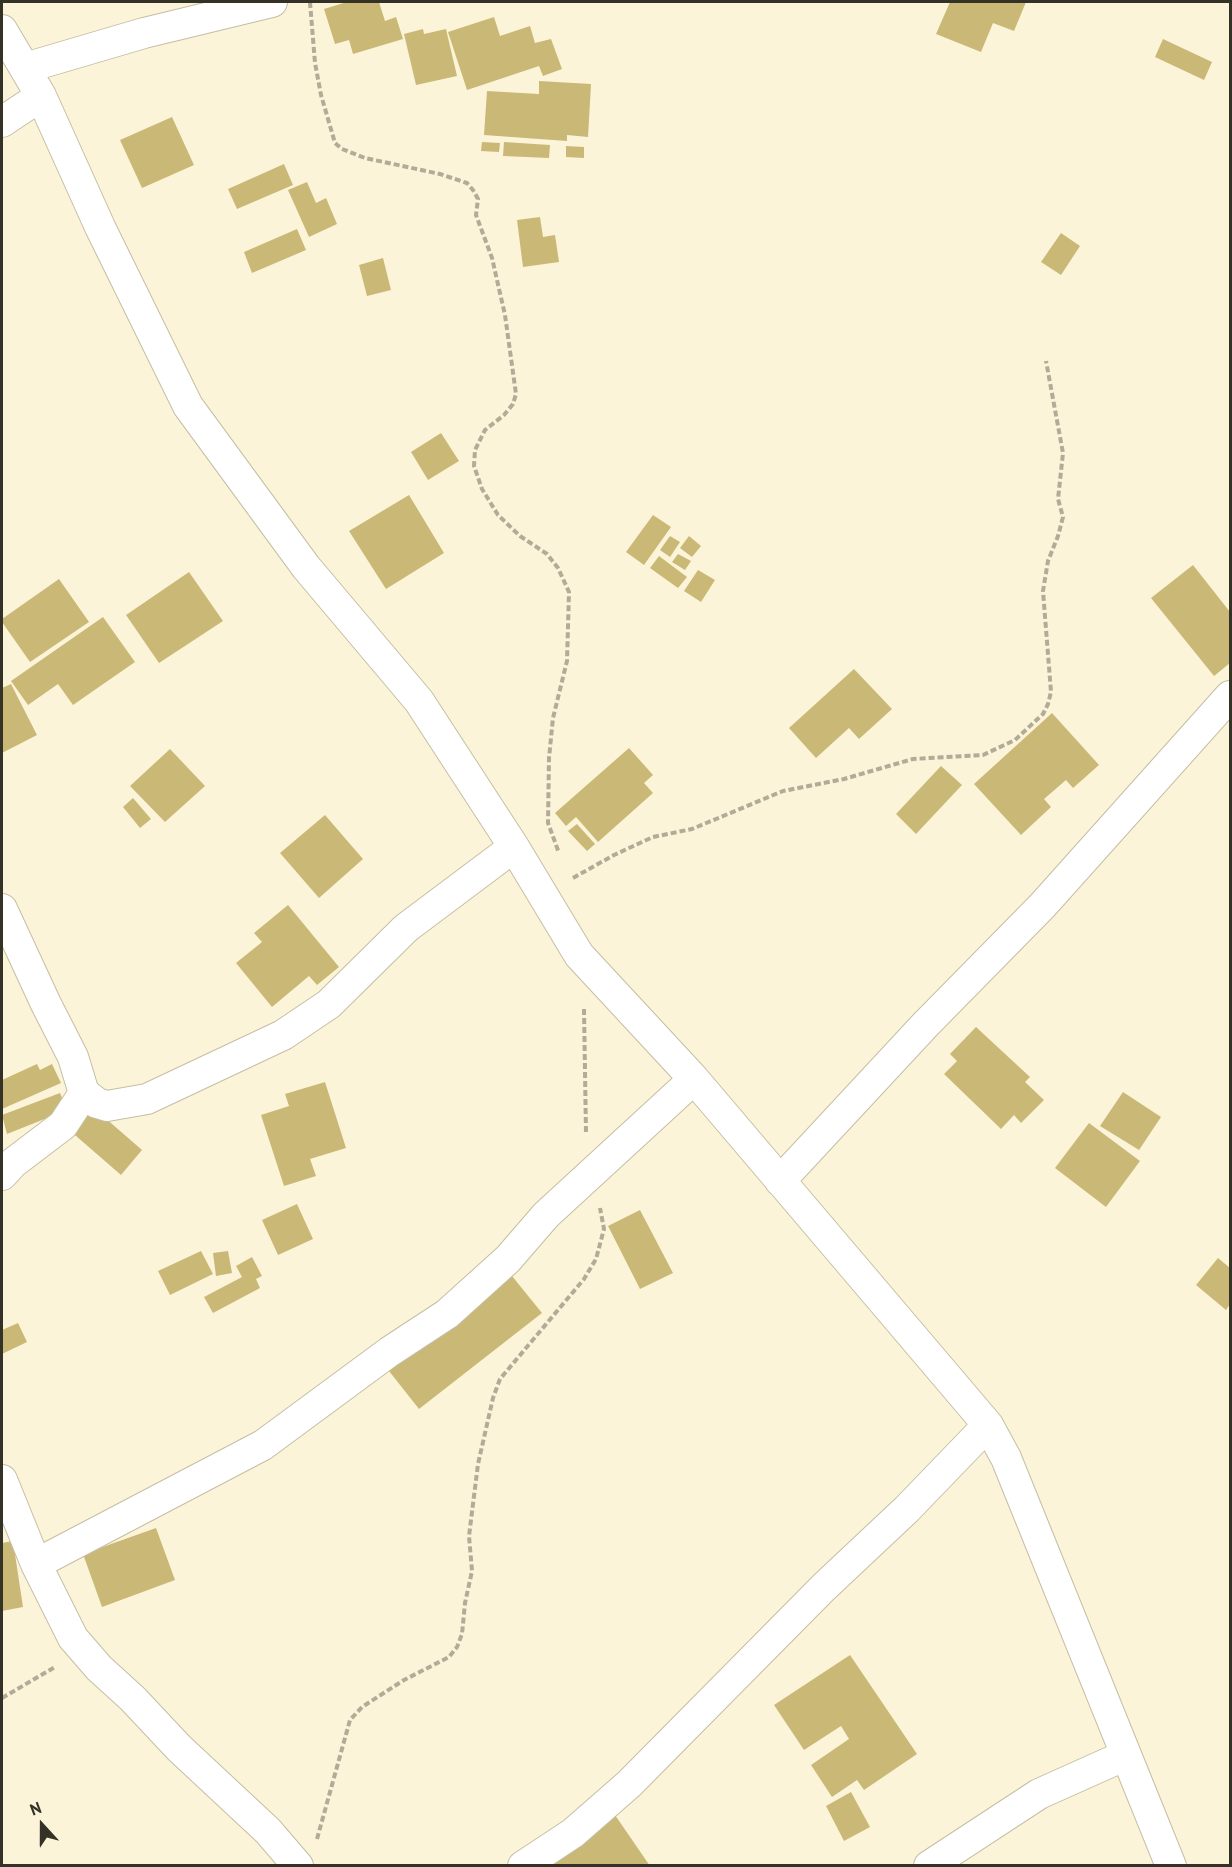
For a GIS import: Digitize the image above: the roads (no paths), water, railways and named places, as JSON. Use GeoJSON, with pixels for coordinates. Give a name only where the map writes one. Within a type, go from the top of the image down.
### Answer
{"type":"FeatureCollection","features":[{"type":"Feature","properties":{"kind":"street"},"geometry":{"type":"LineString","coordinates":[[25,68],[144,33],[272,2]]}},
{"type":"Feature","properties":{"kind":"street"},"geometry":{"type":"LineString","coordinates":[[2,30],[41,96],[100,227],[188,406],[306,567],[419,701],[441,731],[579,955],[694,1080],[988,1425],[1006,1458],[1171,1866]]}},
{"type":"Feature","properties":{"kind":"street"},"geometry":{"type":"LineString","coordinates":[[2,122],[41,96]]}},
{"type":"Feature","properties":{"kind":"street"},"geometry":{"type":"LineString","coordinates":[[780,1181],[925,1025],[1043,906],[1230,696]]}},
{"type":"Feature","properties":{"kind":"street"},"geometry":{"type":"LineString","coordinates":[[2,909],[46,1004],[74,1057],[84,1093],[97,1103],[107,1106],[147,1099],[282,1035],[329,1004],[406,928],[514,847]]}},
{"type":"Feature","properties":{"kind":"street"},"geometry":{"type":"LineString","coordinates":[[36,1564],[263,1445],[389,1352],[447,1314],[508,1259],[546,1215],[694,1080]]}},
{"type":"Feature","properties":{"kind":"street"},"geometry":{"type":"LineString","coordinates":[[2,1175],[12,1163],[63,1125],[84,1093]]}},
{"type":"Feature","properties":{"kind":"street"},"geometry":{"type":"LineString","coordinates":[[528,1864],[573,1833],[629,1784],[824,1587],[907,1509],[988,1425]]}},
{"type":"Feature","properties":{"kind":"street"},"geometry":{"type":"LineString","coordinates":[[2,1480],[36,1564],[73,1638],[99,1668],[134,1699],[178,1748],[268,1831],[306,1856]]}},
{"type":"Feature","properties":{"kind":"street"},"geometry":{"type":"LineString","coordinates":[[929,1866],[1039,1794],[1126,1755]]}}]}
